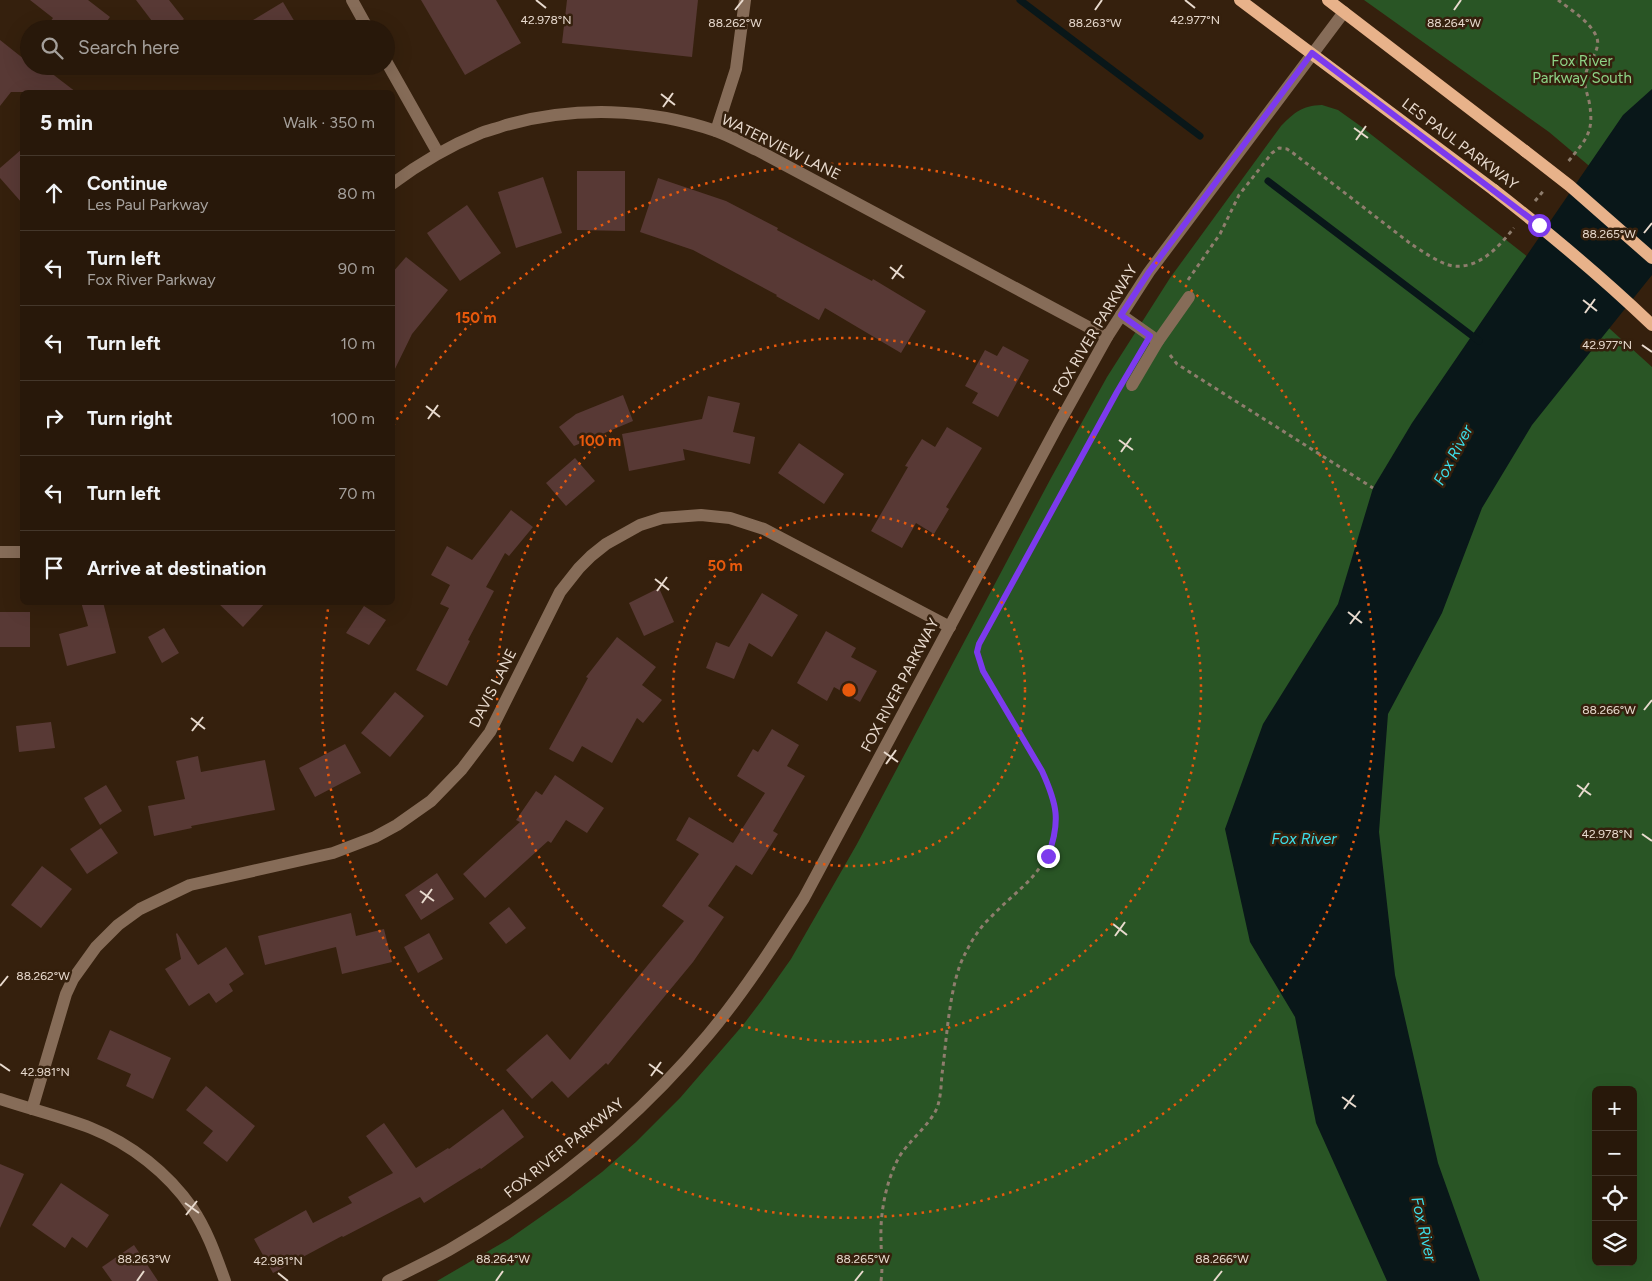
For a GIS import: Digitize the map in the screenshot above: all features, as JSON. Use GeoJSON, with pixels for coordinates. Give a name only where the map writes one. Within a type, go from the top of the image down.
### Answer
{"type":"FeatureCollection","features":[{"type":"Feature","properties":{"kind":"main road","name":"LES PAUL PARKWAY"},"geometry":{"type":"LineString","coordinates":[[1240,0],[1539,225],[1588,266],[1652,325]]}},
{"type":"Feature","properties":{"kind":"main road"},"geometry":{"type":"LineString","coordinates":[[1328,0],[1570,186],[1652,258]]}},
{"type":"Feature","properties":{"kind":"street"},"geometry":{"type":"LineString","coordinates":[[352,0],[363,20]]}},
{"type":"Feature","properties":{"kind":"street"},"geometry":{"type":"LineString","coordinates":[[716,131],[736,69],[745,0]]}},
{"type":"Feature","properties":{"kind":"street","name":"FOX RIVER PARKWAY"},"geometry":{"type":"LineString","coordinates":[[388,1281],[449,1250],[514,1210],[584,1157],[649,1099],[708,1035],[761,966],[804,898],[1107,337],[1149,272],[1344,12]]}},
{"type":"Feature","properties":{"kind":"street"},"geometry":{"type":"LineString","coordinates":[[394,75],[438,153]]}},
{"type":"Feature","properties":{"kind":"street","name":"WATERVIEW LANE"},"geometry":{"type":"LineString","coordinates":[[395,182],[438,153],[482,132],[506,125],[554,115],[585,112],[628,112],[672,119],[716,131],[757,150],[1107,337]]}},
{"type":"Feature","properties":{"kind":"street"},"geometry":{"type":"LineString","coordinates":[[1132,385],[1158,341],[1189,297]]}},
{"type":"Feature","properties":{"kind":"street"},"geometry":{"type":"LineString","coordinates":[[1121,315],[1158,341]]}},
{"type":"Feature","properties":{"kind":"street","name":"DAVIS LANE"},"geometry":{"type":"LineString","coordinates":[[32,1109],[66,994],[73,979],[96,947],[118,925],[140,909],[190,885],[333,853],[375,837],[397,825],[430,801],[462,769],[490,732],[560,592],[591,556],[606,544],[640,525],[662,518],[701,515],[730,518],[764,529],[950,627]]}},
{"type":"Feature","properties":{"kind":"street"},"geometry":{"type":"LineString","coordinates":[[0,552],[20,552]]}},
{"type":"Feature","properties":{"kind":"street"},"geometry":{"type":"LineString","coordinates":[[0,1099],[93,1129],[128,1147],[148,1162],[170,1182],[192,1208],[211,1244],[225,1281]]}},
{"type":"Feature","properties":{"kind":"path"},"geometry":{"type":"LineString","coordinates":[[1558,0],[1584,20],[1594,31],[1598,40],[1584,78],[1592,122],[1588,135],[1562,168]]}},
{"type":"Feature","properties":{"kind":"path"},"geometry":{"type":"LineString","coordinates":[[1188,281],[1220,234],[1239,195],[1278,148],[1293,153],[1424,253],[1452,266],[1478,262],[1500,244],[1518,222]]}},
{"type":"Feature","properties":{"kind":"path"},"geometry":{"type":"LineString","coordinates":[[1531,206],[1550,184]]}},
{"type":"Feature","properties":{"kind":"path"},"geometry":{"type":"LineString","coordinates":[[1158,341],[1177,364],[1373,488]]}},
{"type":"Feature","properties":{"kind":"path"},"geometry":{"type":"LineString","coordinates":[[881,1281],[881,1220],[889,1182],[899,1156],[937,1108],[958,968],[965,952],[990,918],[1025,887],[1037,872],[1048,856],[1054,838],[1056,822],[1055,805],[1050,788],[1042,771],[983,671],[977,652],[979,644],[1117,392]]}},
{"type":"Feature","properties":{"kind":"green space","name":"Fox River Parkway South"},"geometry":{"type":"Polygon","coordinates":[[[1364,0],[1652,0],[1652,219],[1549,132],[1364,0]]]}},
{"type":"Feature","properties":{"kind":"green space"},"geometry":{"type":"Polygon","coordinates":[[[1322,105],[1338,110],[1359,125],[1547,272],[1652,367],[1652,1281],[437,1281],[509,1239],[602,1172],[636,1142],[680,1098],[762,1000],[791,959],[857,844],[1051,478],[1107,377],[1170,278],[1281,126],[1303,108],[1322,105]]]}},
{"type":"Feature","properties":{"kind":"water","name":"Fox River"},"geometry":{"type":"Polygon","coordinates":[[[1652,89],[1652,275],[1532,425],[1482,508],[1442,613],[1388,714],[1379,832],[1395,975],[1438,1163],[1480,1281],[1387,1281],[1316,1123],[1295,1017],[1250,942],[1225,829],[1263,724],[1338,604],[1373,488],[1412,423],[1623,115],[1652,89]]]}},
{"type":"Feature","properties":{"kind":"building"},"geometry":{"type":"Polygon","coordinates":[[[30,0],[88,0],[110,17],[108,20],[52,20],[53,18],[30,0]]]}},
{"type":"Feature","properties":{"kind":"building"},"geometry":{"type":"Polygon","coordinates":[[[136,0],[169,0],[184,19],[183,20],[151,20],[136,0]]]}},
{"type":"Feature","properties":{"kind":"building"},"geometry":{"type":"Polygon","coordinates":[[[421,0],[496,0],[521,43],[465,75],[421,0]]]}},
{"type":"Feature","properties":{"kind":"building"},"geometry":{"type":"Polygon","coordinates":[[[567,0],[698,0],[692,57],[562,43],[567,0]]]}},
{"type":"Feature","properties":{"kind":"building"},"geometry":{"type":"Polygon","coordinates":[[[283,2],[294,20],[253,20],[283,2]]]}},
{"type":"Feature","properties":{"kind":"building"},"geometry":{"type":"Polygon","coordinates":[[[0,40],[20,56],[20,75],[54,75],[73,90],[20,90],[20,92],[11,92],[0,106],[0,40]]]}},
{"type":"Feature","properties":{"kind":"building"},"geometry":{"type":"Polygon","coordinates":[[[20,151],[20,201],[0,178],[0,168],[20,151]]]}},
{"type":"Feature","properties":{"kind":"building"},"geometry":{"type":"Polygon","coordinates":[[[577,171],[625,171],[625,231],[577,230],[577,171]]]}},
{"type":"Feature","properties":{"kind":"building"},"geometry":{"type":"Polygon","coordinates":[[[543,177],[562,233],[516,248],[498,192],[543,177]]]}},
{"type":"Feature","properties":{"kind":"building"},"geometry":{"type":"Polygon","coordinates":[[[658,178],[726,201],[872,281],[873,279],[926,311],[901,353],[825,308],[819,320],[693,250],[640,232],[658,178]]]}},
{"type":"Feature","properties":{"kind":"building"},"geometry":{"type":"Polygon","coordinates":[[[467,205],[501,253],[460,281],[427,233],[467,205]]]}},
{"type":"Feature","properties":{"kind":"building"},"geometry":{"type":"Polygon","coordinates":[[[406,257],[448,290],[412,334],[395,369],[395,270],[406,257]]]}},
{"type":"Feature","properties":{"kind":"building"},"geometry":{"type":"Polygon","coordinates":[[[1003,346],[1029,360],[998,417],[972,403],[978,393],[965,386],[985,350],[997,356],[1003,346]]]}},
{"type":"Feature","properties":{"kind":"building"},"geometry":{"type":"Polygon","coordinates":[[[623,395],[633,421],[574,446],[559,427],[576,414],[623,395]]]}},
{"type":"Feature","properties":{"kind":"building"},"geometry":{"type":"Polygon","coordinates":[[[708,396],[740,403],[733,432],[755,437],[750,464],[683,449],[685,460],[629,471],[622,434],[702,419],[708,396]]]}},
{"type":"Feature","properties":{"kind":"building"},"geometry":{"type":"Polygon","coordinates":[[[947,427],[982,448],[946,507],[949,509],[934,534],[916,523],[902,548],[871,531],[908,467],[905,466],[922,439],[935,447],[947,427]]]}},
{"type":"Feature","properties":{"kind":"building"},"geometry":{"type":"Polygon","coordinates":[[[799,443],[844,474],[824,504],[778,473],[799,443]]]}},
{"type":"Feature","properties":{"kind":"building"},"geometry":{"type":"Polygon","coordinates":[[[575,458],[595,481],[566,506],[546,483],[575,458]]]}},
{"type":"Feature","properties":{"kind":"building"},"geometry":{"type":"Polygon","coordinates":[[[511,510],[533,527],[509,556],[505,553],[486,587],[494,591],[468,640],[470,641],[447,686],[416,670],[449,608],[440,604],[450,585],[431,575],[447,546],[472,560],[511,510]]]}},
{"type":"Feature","properties":{"kind":"building"},"geometry":{"type":"Polygon","coordinates":[[[659,588],[674,622],[644,636],[629,603],[659,588]]]}},
{"type":"Feature","properties":{"kind":"building"},"geometry":{"type":"Polygon","coordinates":[[[762,593],[798,615],[772,657],[749,643],[734,679],[706,668],[716,642],[729,647],[762,593]]]}},
{"type":"Feature","properties":{"kind":"building"},"geometry":{"type":"Polygon","coordinates":[[[82,605],[104,605],[116,653],[67,666],[59,634],[88,626],[82,605]]]}},
{"type":"Feature","properties":{"kind":"building"},"geometry":{"type":"Polygon","coordinates":[[[220,605],[263,605],[243,627],[220,605]]]}},
{"type":"Feature","properties":{"kind":"building"},"geometry":{"type":"Polygon","coordinates":[[[364,606],[386,620],[369,645],[346,633],[364,606]]]}},
{"type":"Feature","properties":{"kind":"building"},"geometry":{"type":"Polygon","coordinates":[[[0,612],[30,612],[30,647],[0,647],[0,612]]]}},
{"type":"Feature","properties":{"kind":"building"},"geometry":{"type":"Polygon","coordinates":[[[164,628],[179,653],[162,663],[148,637],[164,628]]]}},
{"type":"Feature","properties":{"kind":"building"},"geometry":{"type":"Polygon","coordinates":[[[826,631],[856,648],[851,657],[877,671],[860,702],[834,687],[827,701],[797,683],[826,631]]]}},
{"type":"Feature","properties":{"kind":"building"},"geometry":{"type":"Polygon","coordinates":[[[617,637],[656,667],[642,685],[662,700],[643,723],[637,718],[612,763],[582,746],[573,762],[549,749],[588,678],[586,677],[617,637]]]}},
{"type":"Feature","properties":{"kind":"building"},"geometry":{"type":"Polygon","coordinates":[[[395,692],[424,716],[390,757],[361,733],[395,692]]]}},
{"type":"Feature","properties":{"kind":"building"},"geometry":{"type":"Polygon","coordinates":[[[51,722],[55,748],[19,752],[16,726],[51,722]]]}},
{"type":"Feature","properties":{"kind":"building"},"geometry":{"type":"Polygon","coordinates":[[[772,729],[799,745],[787,766],[805,776],[773,831],[778,834],[752,875],[736,865],[708,906],[724,917],[693,962],[608,1065],[606,1063],[568,1098],[552,1081],[532,1099],[506,1070],[547,1034],[570,1060],[684,921],[662,906],[699,854],[676,840],[689,817],[733,843],[765,793],[737,776],[753,749],[758,752],[772,729]]]}},
{"type":"Feature","properties":{"kind":"building"},"geometry":{"type":"Polygon","coordinates":[[[345,744],[361,773],[315,797],[299,768],[345,744]]]}},
{"type":"Feature","properties":{"kind":"building"},"geometry":{"type":"Polygon","coordinates":[[[198,756],[201,772],[265,760],[275,810],[191,826],[192,828],[154,836],[148,806],[185,799],[176,761],[198,756]]]}},
{"type":"Feature","properties":{"kind":"building"},"geometry":{"type":"Polygon","coordinates":[[[555,775],[604,808],[587,833],[566,820],[551,843],[548,841],[485,898],[463,874],[520,822],[516,820],[536,791],[542,795],[555,775]]]}},
{"type":"Feature","properties":{"kind":"building"},"geometry":{"type":"Polygon","coordinates":[[[106,785],[122,811],[100,825],[84,798],[106,785]]]}},
{"type":"Feature","properties":{"kind":"building"},"geometry":{"type":"Polygon","coordinates":[[[101,828],[118,853],[87,874],[70,849],[101,828]]]}},
{"type":"Feature","properties":{"kind":"building"},"geometry":{"type":"Polygon","coordinates":[[[42,866],[72,889],[41,928],[11,905],[42,866]]]}},
{"type":"Feature","properties":{"kind":"building"},"geometry":{"type":"Polygon","coordinates":[[[437,873],[454,899],[421,920],[405,895],[437,873]]]}},
{"type":"Feature","properties":{"kind":"building"},"geometry":{"type":"Polygon","coordinates":[[[509,907],[526,928],[506,944],[489,923],[509,907]]]}},
{"type":"Feature","properties":{"kind":"building"},"geometry":{"type":"Polygon","coordinates":[[[351,913],[356,936],[384,929],[392,962],[342,974],[336,947],[265,965],[258,936],[351,913]]]}},
{"type":"Feature","properties":{"kind":"building"},"geometry":{"type":"Polygon","coordinates":[[[177,933],[198,965],[226,947],[244,974],[229,984],[233,991],[216,1003],[209,993],[189,1006],[165,969],[181,959],[177,933]]]}},
{"type":"Feature","properties":{"kind":"building"},"geometry":{"type":"Polygon","coordinates":[[[429,933],[443,959],[418,973],[404,947],[429,933]]]}},
{"type":"Feature","properties":{"kind":"building"},"geometry":{"type":"Polygon","coordinates":[[[110,1030],[171,1058],[153,1099],[126,1086],[131,1074],[97,1059],[110,1030]]]}},
{"type":"Feature","properties":{"kind":"building"},"geometry":{"type":"Polygon","coordinates":[[[206,1086],[255,1126],[227,1162],[203,1143],[213,1131],[186,1110],[206,1086]]]}},
{"type":"Feature","properties":{"kind":"building"},"geometry":{"type":"Polygon","coordinates":[[[503,1109],[524,1137],[481,1169],[424,1203],[420,1197],[273,1273],[254,1239],[306,1210],[313,1223],[352,1203],[348,1197],[393,1173],[366,1136],[384,1123],[416,1168],[449,1149],[503,1109]]]}},
{"type":"Feature","properties":{"kind":"building"},"geometry":{"type":"Polygon","coordinates":[[[0,1164],[24,1174],[0,1228],[0,1164]]]}},
{"type":"Feature","properties":{"kind":"building"},"geometry":{"type":"Polygon","coordinates":[[[61,1183],[109,1215],[87,1248],[72,1237],[65,1248],[32,1225],[61,1183]]]}},
{"type":"Feature","properties":{"kind":"building"},"geometry":{"type":"Polygon","coordinates":[[[134,1245],[158,1281],[112,1281],[102,1267],[134,1245]]]}},
{"type":"Feature","properties":{"kind":"waterway"},"geometry":{"type":"LineString","coordinates":[[1020,0],[1200,136]]}},
{"type":"Feature","properties":{"kind":"waterway"},"geometry":{"type":"LineString","coordinates":[[1268,181],[1479,341]]}},
{"type":"Feature","properties":{"kind":"route"},"geometry":{"type":"LineString","coordinates":[[1048,856],[1054,838],[1056,822],[1055,805],[1050,788],[1042,771],[983,671],[977,652],[979,644],[1117,392],[1150,336],[1121,315],[1149,272],[1312,53],[1539,225]]}}]}
